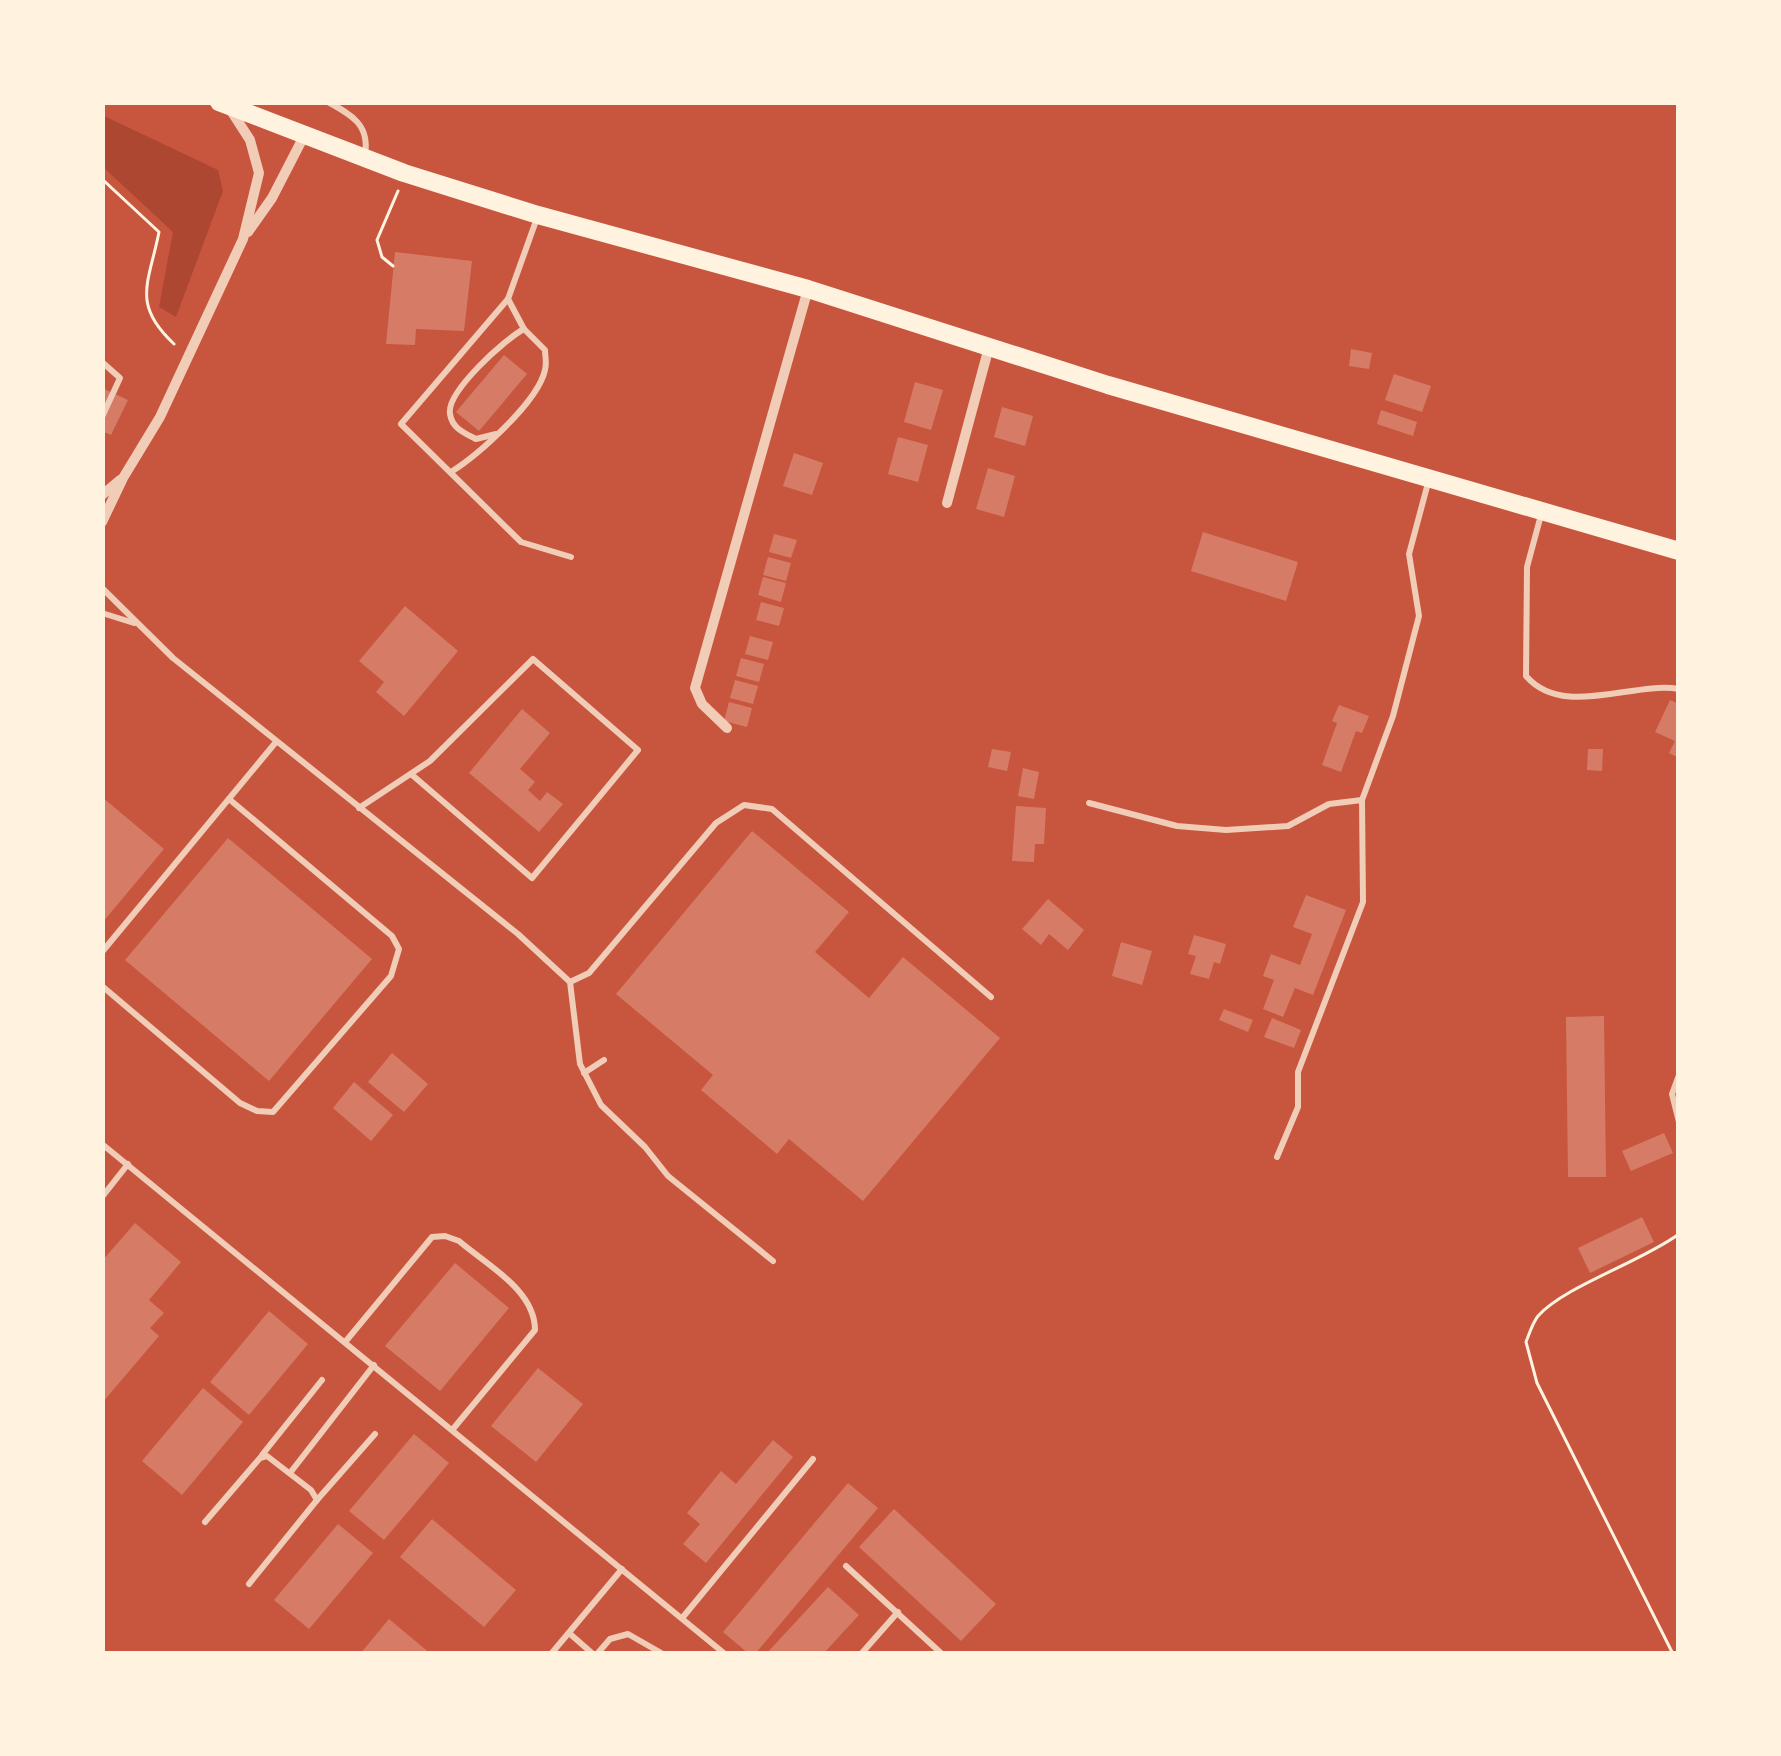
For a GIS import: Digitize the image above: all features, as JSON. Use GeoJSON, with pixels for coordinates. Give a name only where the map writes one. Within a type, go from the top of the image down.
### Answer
{"type":"FeatureCollection","features":[{"type":"Feature","properties":{"kind":"highway"},"geometry":{"type":"LineString","coordinates":[[223,104],[364,158],[538,215],[808,289],[1430,480],[1679,551]]}},
{"type":"Feature","properties":{"kind":"street"},"geometry":{"type":"LineString","coordinates":[[223,104],[250,140],[259,173],[243,239]]}},
{"type":"Feature","properties":{"kind":"street"},"geometry":{"type":"LineString","coordinates":[[102,522],[160,417],[243,239],[272,199],[304,136]]}},
{"type":"Feature","properties":{"kind":"street"},"geometry":{"type":"LineString","coordinates":[[727,728],[702,704],[695,688],[808,289]]}},
{"type":"Feature","properties":{"kind":"street"},"geometry":{"type":"LineString","coordinates":[[946,503],[989,347]]}},
{"type":"Feature","properties":{"kind":"street"},"geometry":{"type":"LineString","coordinates":[[102,495],[123,478]]}},
{"type":"Feature","properties":{"kind":"lane"},"geometry":{"type":"LineString","coordinates":[[328,102],[354,116],[364,128],[368,142],[364,158]]}},
{"type":"Feature","properties":{"kind":"lane"},"geometry":{"type":"LineString","coordinates":[[538,215],[508,299],[401,424],[521,542],[571,557]]}},
{"type":"Feature","properties":{"kind":"lane"},"geometry":{"type":"LineString","coordinates":[[451,472],[481,454],[534,391],[545,370],[545,350],[524,328],[508,299]]}},
{"type":"Feature","properties":{"kind":"lane"},"geometry":{"type":"LineString","coordinates":[[499,434],[476,439],[459,430],[450,419],[450,403],[495,349],[524,328]]}},
{"type":"Feature","properties":{"kind":"lane"},"geometry":{"type":"LineString","coordinates":[[102,362],[120,378],[102,418]]}},
{"type":"Feature","properties":{"kind":"lane"},"geometry":{"type":"LineString","coordinates":[[1276,1157],[1298,1107],[1298,1072],[1363,902],[1362,800],[1394,716],[1419,616],[1409,554],[1430,480]]}},
{"type":"Feature","properties":{"kind":"lane"},"geometry":{"type":"LineString","coordinates":[[1541,512],[1528,567],[1526,676],[1535,686],[1574,697],[1679,689]]}},
{"type":"Feature","properties":{"kind":"lane"},"geometry":{"type":"LineString","coordinates":[[102,588],[276,742],[518,934],[570,982],[580,1064],[602,1105],[668,1176],[773,1261]]}},
{"type":"Feature","properties":{"kind":"lane"},"geometry":{"type":"LineString","coordinates":[[102,613],[138,624]]}},
{"type":"Feature","properties":{"kind":"lane"},"geometry":{"type":"LineString","coordinates":[[359,808],[430,761],[533,659],[638,750],[532,878],[411,774]]}},
{"type":"Feature","properties":{"kind":"lane"},"geometry":{"type":"LineString","coordinates":[[102,952],[276,742]]}},
{"type":"Feature","properties":{"kind":"lane"},"geometry":{"type":"LineString","coordinates":[[102,986],[240,1103],[273,1112],[392,976],[399,949],[392,935],[230,799]]}},
{"type":"Feature","properties":{"kind":"lane"},"geometry":{"type":"LineString","coordinates":[[1089,803],[1177,826],[1226,830],[1288,826],[1329,804],[1362,800]]}},
{"type":"Feature","properties":{"kind":"lane"},"geometry":{"type":"LineString","coordinates":[[570,982],[589,973],[716,823],[744,805],[772,809],[991,997]]}},
{"type":"Feature","properties":{"kind":"lane"},"geometry":{"type":"LineString","coordinates":[[584,1073],[604,1060]]}},
{"type":"Feature","properties":{"kind":"lane"},"geometry":{"type":"LineString","coordinates":[[1679,1075],[1672,1094],[1679,1122]]}},
{"type":"Feature","properties":{"kind":"lane"},"geometry":{"type":"LineString","coordinates":[[102,1144],[725,1654]]}},
{"type":"Feature","properties":{"kind":"lane"},"geometry":{"type":"LineString","coordinates":[[102,1197],[128,1164]]}},
{"type":"Feature","properties":{"kind":"lane"},"geometry":{"type":"LineString","coordinates":[[346,1342],[432,1238],[459,1241],[529,1300],[535,1330],[453,1430]]}},
{"type":"Feature","properties":{"kind":"lane"},"geometry":{"type":"LineString","coordinates":[[290,1473],[374,1365]]}},
{"type":"Feature","properties":{"kind":"lane"},"geometry":{"type":"LineString","coordinates":[[205,1522],[322,1380]]}},
{"type":"Feature","properties":{"kind":"lane"},"geometry":{"type":"LineString","coordinates":[[249,1584],[375,1433]]}},
{"type":"Feature","properties":{"kind":"lane"},"geometry":{"type":"LineString","coordinates":[[260,1458],[267,1456],[317,1500]]}},
{"type":"Feature","properties":{"kind":"lane"},"geometry":{"type":"LineString","coordinates":[[682,1617],[813,1459]]}},
{"type":"Feature","properties":{"kind":"lane"},"geometry":{"type":"LineString","coordinates":[[846,1567],[942,1654]]}},
{"type":"Feature","properties":{"kind":"lane"},"geometry":{"type":"LineString","coordinates":[[551,1654],[622,1568]]}},
{"type":"Feature","properties":{"kind":"lane"},"geometry":{"type":"LineString","coordinates":[[861,1654],[898,1612]]}},
{"type":"Feature","properties":{"kind":"lane"},"geometry":{"type":"LineString","coordinates":[[569,1633],[595,1654],[610,1639],[628,1634],[663,1654]]}},
{"type":"Feature","properties":{"kind":"path"},"geometry":{"type":"LineString","coordinates":[[393,266],[382,257],[376,240],[404,172]]}},
{"type":"Feature","properties":{"kind":"path"},"geometry":{"type":"LineString","coordinates":[[102,179],[159,232],[145,302],[153,325],[189,354]]}},
{"type":"Feature","properties":{"kind":"path"},"geometry":{"type":"LineString","coordinates":[[1673,1654],[1537,1383],[1526,1342],[1537,1317],[1564,1298],[1656,1252],[1679,1234]]}},
{"type":"Feature","properties":{"kind":"shaded area"},"geometry":{"type":"Polygon","coordinates":[[[102,115],[218,170],[223,191],[176,317],[159,307],[173,232],[102,166],[102,115]]]}},
{"type":"Feature","properties":{"kind":"building"},"geometry":{"type":"Polygon","coordinates":[[[395,252],[472,261],[464,331],[416,329],[415,345],[386,344],[395,252]]]}},
{"type":"Feature","properties":{"kind":"building"},"geometry":{"type":"Polygon","coordinates":[[[1351,349],[1372,353],[1369,369],[1349,366],[1351,349]]]}},
{"type":"Feature","properties":{"kind":"building"},"geometry":{"type":"Polygon","coordinates":[[[504,355],[527,374],[479,431],[456,412],[504,355]]]}},
{"type":"Feature","properties":{"kind":"building"},"geometry":{"type":"Polygon","coordinates":[[[1394,374],[1431,386],[1422,412],[1385,400],[1394,374]]]}},
{"type":"Feature","properties":{"kind":"building"},"geometry":{"type":"Polygon","coordinates":[[[915,382],[943,390],[931,430],[904,422],[915,382]]]}},
{"type":"Feature","properties":{"kind":"building"},"geometry":{"type":"Polygon","coordinates":[[[102,388],[128,400],[111,435],[102,431],[102,388]]]}},
{"type":"Feature","properties":{"kind":"building"},"geometry":{"type":"Polygon","coordinates":[[[1002,407],[1033,416],[1025,446],[994,437],[1002,407]]]}},
{"type":"Feature","properties":{"kind":"building"},"geometry":{"type":"Polygon","coordinates":[[[1381,410],[1417,422],[1413,436],[1377,424],[1381,410]]]}},
{"type":"Feature","properties":{"kind":"building"},"geometry":{"type":"Polygon","coordinates":[[[898,437],[928,445],[918,482],[888,474],[898,437]]]}},
{"type":"Feature","properties":{"kind":"building"},"geometry":{"type":"Polygon","coordinates":[[[794,453],[823,463],[812,495],[783,486],[794,453]]]}},
{"type":"Feature","properties":{"kind":"building"},"geometry":{"type":"Polygon","coordinates":[[[988,468],[1015,476],[1004,517],[976,509],[988,468]]]}},
{"type":"Feature","properties":{"kind":"building"},"geometry":{"type":"Polygon","coordinates":[[[1203,532],[1298,562],[1286,601],[1191,571],[1203,532]]]}},
{"type":"Feature","properties":{"kind":"building"},"geometry":{"type":"Polygon","coordinates":[[[774,534],[797,540],[791,558],[769,552],[774,534]]]}},
{"type":"Feature","properties":{"kind":"building"},"geometry":{"type":"Polygon","coordinates":[[[768,557],[791,563],[786,581],[763,575],[768,557]]]}},
{"type":"Feature","properties":{"kind":"building"},"geometry":{"type":"Polygon","coordinates":[[[763,577],[786,583],[781,602],[758,595],[763,577]]]}},
{"type":"Feature","properties":{"kind":"building"},"geometry":{"type":"Polygon","coordinates":[[[761,602],[784,608],[779,626],[756,620],[761,602]]]}},
{"type":"Feature","properties":{"kind":"building"},"geometry":{"type":"Polygon","coordinates":[[[405,606],[458,651],[404,716],[376,692],[384,682],[359,661],[405,606]]]}},
{"type":"Feature","properties":{"kind":"building"},"geometry":{"type":"Polygon","coordinates":[[[750,636],[773,642],[768,660],[745,654],[750,636]]]}},
{"type":"Feature","properties":{"kind":"building"},"geometry":{"type":"Polygon","coordinates":[[[741,658],[764,664],[759,682],[736,676],[741,658]]]}},
{"type":"Feature","properties":{"kind":"building"},"geometry":{"type":"Polygon","coordinates":[[[735,680],[758,686],[753,704],[730,698],[735,680]]]}},
{"type":"Feature","properties":{"kind":"building"},"geometry":{"type":"Polygon","coordinates":[[[1670,700],[1679,704],[1679,758],[1669,753],[1675,741],[1655,732],[1670,700]]]}},
{"type":"Feature","properties":{"kind":"building"},"geometry":{"type":"Polygon","coordinates":[[[729,702],[752,708],[747,727],[724,721],[729,702]]]}},
{"type":"Feature","properties":{"kind":"building"},"geometry":{"type":"Polygon","coordinates":[[[1339,705],[1369,716],[1362,733],[1356,731],[1341,772],[1322,765],[1339,705]]]}},
{"type":"Feature","properties":{"kind":"building"},"geometry":{"type":"Polygon","coordinates":[[[522,709],[550,733],[520,769],[535,782],[528,790],[540,801],[547,792],[563,804],[539,832],[469,773],[522,709]]]}},
{"type":"Feature","properties":{"kind":"building"},"geometry":{"type":"Polygon","coordinates":[[[992,749],[1011,752],[1007,771],[988,767],[992,749]]]}},
{"type":"Feature","properties":{"kind":"building"},"geometry":{"type":"Polygon","coordinates":[[[1588,749],[1603,749],[1602,771],[1587,770],[1588,749]]]}},
{"type":"Feature","properties":{"kind":"building"},"geometry":{"type":"Polygon","coordinates":[[[1023,768],[1039,772],[1034,799],[1018,796],[1023,768]]]}},
{"type":"Feature","properties":{"kind":"building"},"geometry":{"type":"Polygon","coordinates":[[[102,797],[164,849],[102,923],[102,797]]]}},
{"type":"Feature","properties":{"kind":"building"},"geometry":{"type":"Polygon","coordinates":[[[1016,806],[1046,808],[1044,844],[1035,844],[1034,862],[1012,861],[1016,806]]]}},
{"type":"Feature","properties":{"kind":"building"},"geometry":{"type":"Polygon","coordinates":[[[752,831],[849,912],[815,952],[869,998],[903,957],[1000,1038],[863,1201],[789,1139],[777,1154],[701,1090],[713,1075],[616,994],[752,831]]]}},
{"type":"Feature","properties":{"kind":"building"},"geometry":{"type":"Polygon","coordinates":[[[228,838],[372,959],[269,1081],[125,960],[228,838]]]}},
{"type":"Feature","properties":{"kind":"building"},"geometry":{"type":"Polygon","coordinates":[[[1306,895],[1346,910],[1313,995],[1295,988],[1283,1017],[1263,1009],[1274,980],[1263,976],[1271,954],[1300,965],[1312,934],[1293,927],[1306,895]]]}},
{"type":"Feature","properties":{"kind":"building"},"geometry":{"type":"Polygon","coordinates":[[[1048,899],[1084,930],[1068,950],[1049,934],[1041,945],[1022,929],[1048,899]]]}},
{"type":"Feature","properties":{"kind":"building"},"geometry":{"type":"Polygon","coordinates":[[[1194,935],[1226,944],[1209,979],[1190,974],[1196,956],[1188,954],[1194,935]]]}},
{"type":"Feature","properties":{"kind":"building"},"geometry":{"type":"Polygon","coordinates":[[[1121,942],[1152,951],[1142,985],[1112,976],[1121,942]]]}},
{"type":"Feature","properties":{"kind":"building"},"geometry":{"type":"Polygon","coordinates":[[[1224,1009],[1253,1020],[1248,1032],[1219,1020],[1224,1009]]]}},
{"type":"Feature","properties":{"kind":"building"},"geometry":{"type":"Polygon","coordinates":[[[1604,1016],[1606,1177],[1568,1177],[1566,1017],[1604,1016]]]}},
{"type":"Feature","properties":{"kind":"building"},"geometry":{"type":"Polygon","coordinates":[[[1272,1018],[1301,1030],[1294,1048],[1264,1037],[1272,1018]]]}},
{"type":"Feature","properties":{"kind":"building"},"geometry":{"type":"Polygon","coordinates":[[[392,1053],[428,1084],[404,1112],[368,1082],[392,1053]]]}},
{"type":"Feature","properties":{"kind":"building"},"geometry":{"type":"Polygon","coordinates":[[[354,1082],[393,1115],[371,1141],[333,1108],[354,1082]]]}},
{"type":"Feature","properties":{"kind":"building"},"geometry":{"type":"Polygon","coordinates":[[[1664,1133],[1673,1153],[1631,1171],[1622,1151],[1664,1133]]]}},
{"type":"Feature","properties":{"kind":"building"},"geometry":{"type":"Polygon","coordinates":[[[1642,1217],[1654,1242],[1590,1273],[1578,1248],[1642,1217]]]}},
{"type":"Feature","properties":{"kind":"building"},"geometry":{"type":"Polygon","coordinates":[[[135,1223],[181,1262],[149,1300],[164,1313],[150,1328],[159,1336],[102,1403],[102,1261],[135,1223]]]}},
{"type":"Feature","properties":{"kind":"building"},"geometry":{"type":"Polygon","coordinates":[[[455,1263],[509,1308],[440,1391],[385,1346],[455,1263]]]}},
{"type":"Feature","properties":{"kind":"building"},"geometry":{"type":"Polygon","coordinates":[[[269,1311],[308,1344],[249,1415],[210,1382],[269,1311]]]}},
{"type":"Feature","properties":{"kind":"building"},"geometry":{"type":"Polygon","coordinates":[[[538,1368],[583,1404],[536,1462],[491,1426],[538,1368]]]}},
{"type":"Feature","properties":{"kind":"building"},"geometry":{"type":"Polygon","coordinates":[[[203,1388],[243,1422],[182,1495],[142,1461],[203,1388]]]}},
{"type":"Feature","properties":{"kind":"building"},"geometry":{"type":"Polygon","coordinates":[[[414,1434],[449,1463],[384,1540],[349,1511],[414,1434]]]}},
{"type":"Feature","properties":{"kind":"building"},"geometry":{"type":"Polygon","coordinates":[[[773,1440],[793,1457],[706,1563],[683,1544],[700,1524],[687,1513],[721,1471],[736,1484],[773,1440]]]}},
{"type":"Feature","properties":{"kind":"building"},"geometry":{"type":"Polygon","coordinates":[[[848,1483],[878,1508],[755,1654],[749,1654],[723,1632],[848,1483]]]}},
{"type":"Feature","properties":{"kind":"building"},"geometry":{"type":"Polygon","coordinates":[[[894,1509],[996,1604],[961,1641],[859,1547],[894,1509]]]}},
{"type":"Feature","properties":{"kind":"building"},"geometry":{"type":"Polygon","coordinates":[[[432,1519],[516,1590],[484,1627],[400,1557],[432,1519]]]}},
{"type":"Feature","properties":{"kind":"building"},"geometry":{"type":"Polygon","coordinates":[[[338,1524],[373,1553],[309,1629],[274,1600],[338,1524]]]}},
{"type":"Feature","properties":{"kind":"building"},"geometry":{"type":"Polygon","coordinates":[[[828,1587],[859,1615],[823,1654],[766,1654],[828,1587]]]}},
{"type":"Feature","properties":{"kind":"building"},"geometry":{"type":"Polygon","coordinates":[[[389,1619],[431,1654],[360,1654],[389,1619]]]}}]}
